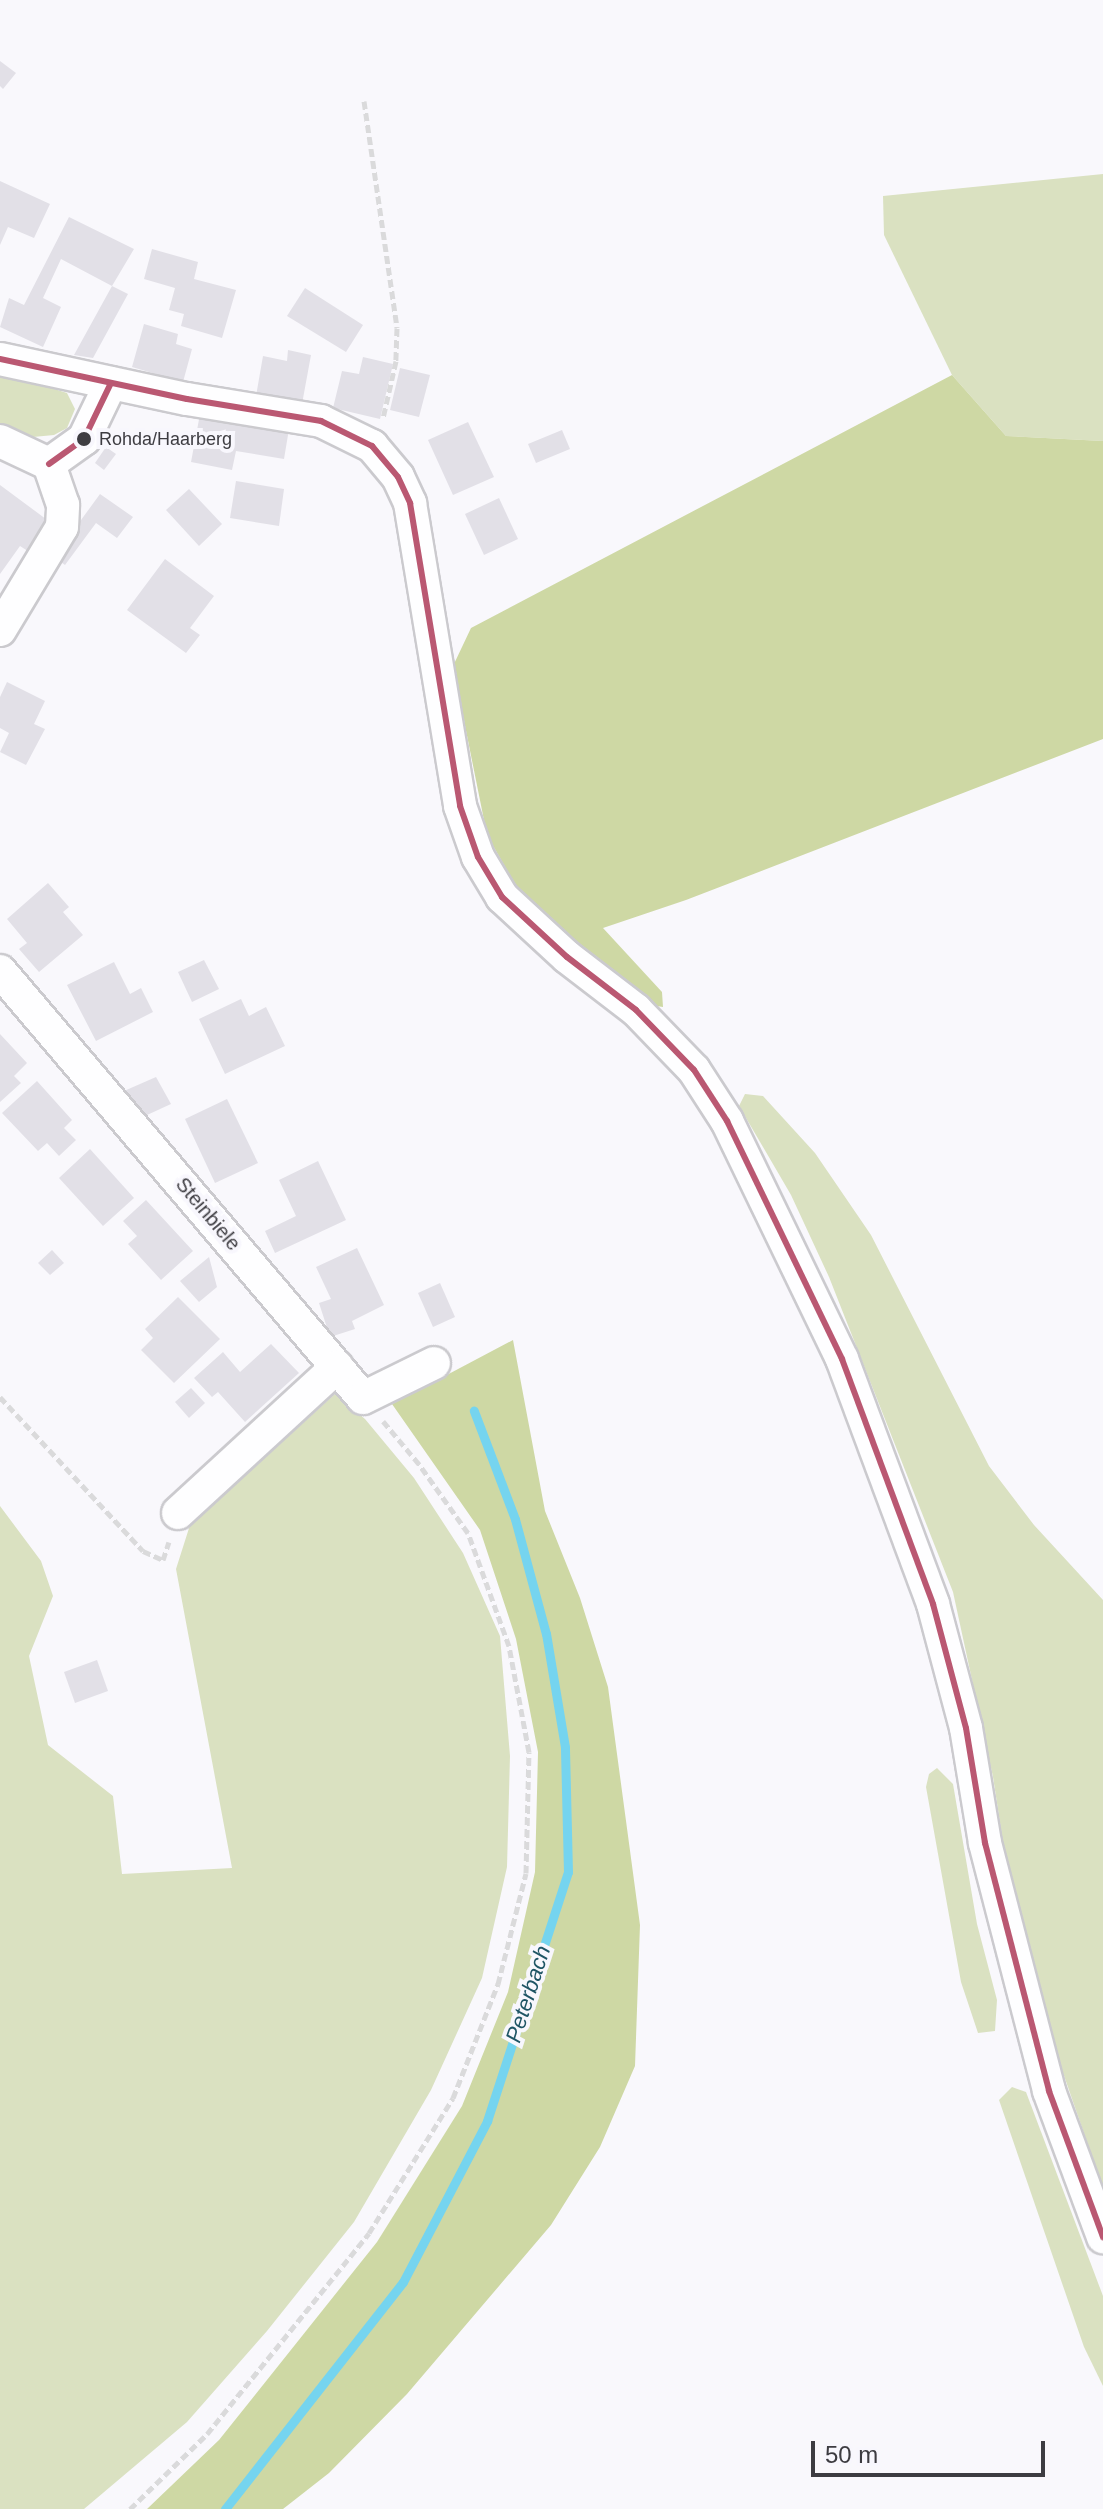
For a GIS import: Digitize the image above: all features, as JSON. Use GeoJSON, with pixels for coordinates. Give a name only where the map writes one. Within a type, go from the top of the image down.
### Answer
{"type":"FeatureCollection","features":[{"type":"Feature","properties":{"kind":"street"},"geometry":{"type":"LineString","coordinates":[[0,359],[187,399],[321,421],[372,446],[398,477],[410,503],[460,806],[478,857],[502,897],[567,957],[636,1010],[694,1070],[727,1121],[842,1359],[933,1604],[966,1728],[985,1843],[1049,2091],[1103,2237]]}},
{"type":"Feature","properties":{"kind":"street"},"geometry":{"type":"LineString","coordinates":[[49,464],[84,439],[111,383]]}},
{"type":"Feature","properties":{"kind":"street"},"geometry":{"type":"LineString","coordinates":[[0,441],[49,464],[63,505],[62,527],[0,630]]}},
{"type":"Feature","properties":{"kind":"street","name":"Steinbiele"},"geometry":{"type":"LineString","coordinates":[[0,971],[363,1398]]}},
{"type":"Feature","properties":{"kind":"street"},"geometry":{"type":"LineString","coordinates":[[363,1398],[434,1363]]}},
{"type":"Feature","properties":{"kind":"street"},"geometry":{"type":"LineString","coordinates":[[178,1513],[337,1367]]}},
{"type":"Feature","properties":{"kind":"path"},"geometry":{"type":"LineString","coordinates":[[364,101],[397,328],[396,361],[382,423]]}},
{"type":"Feature","properties":{"kind":"path"},"geometry":{"type":"LineString","coordinates":[[0,1397],[143,1551]]}},
{"type":"Feature","properties":{"kind":"path"},"geometry":{"type":"LineString","coordinates":[[130,2509],[207,2434],[369,2233],[453,2098],[498,1984],[526,1873],[529,1752],[509,1646],[468,1533],[419,1464],[363,1398]]}},
{"type":"Feature","properties":{"kind":"green space"},"geometry":{"type":"Polygon","coordinates":[[[1103,174],[1103,441],[1006,436],[952,375],[884,235],[883,196],[1103,174]]]}},
{"type":"Feature","properties":{"kind":"green space"},"geometry":{"type":"Polygon","coordinates":[[[0,372],[67,393],[75,409],[67,428],[54,435],[33,437],[0,429],[0,372]]]}},
{"type":"Feature","properties":{"kind":"green space"},"geometry":{"type":"Polygon","coordinates":[[[952,375],[1006,436],[1103,441],[1103,739],[686,900],[603,928],[662,992],[663,1007],[650,1005],[597,957],[526,904],[487,835],[453,666],[471,628],[952,375]]]}},
{"type":"Feature","properties":{"kind":"green space"},"geometry":{"type":"Polygon","coordinates":[[[745,1094],[763,1096],[815,1153],[871,1235],[989,1466],[1034,1525],[1103,1600],[1103,2188],[1019,1946],[993,1777],[953,1592],[829,1277],[791,1195],[739,1106],[745,1094]]]}},
{"type":"Feature","properties":{"kind":"green space"},"geometry":{"type":"Polygon","coordinates":[[[513,1340],[545,1511],[580,1598],[608,1687],[640,1925],[635,2066],[600,2147],[551,2225],[407,2394],[329,2473],[283,2509],[147,2509],[219,2440],[377,2242],[462,2106],[508,1992],[535,1872],[538,1752],[516,1639],[480,1530],[392,1404],[513,1340]]]}},
{"type":"Feature","properties":{"kind":"green space"},"geometry":{"type":"Polygon","coordinates":[[[335,1394],[365,1419],[414,1478],[463,1553],[500,1636],[510,1756],[507,1867],[482,1978],[431,2090],[354,2222],[267,2331],[187,2422],[84,2509],[0,2509],[0,1506],[41,1561],[53,1596],[29,1656],[48,1745],[113,1796],[122,1874],[232,1868],[176,1569],[190,1525],[335,1394]]]}},
{"type":"Feature","properties":{"kind":"green space"},"geometry":{"type":"Polygon","coordinates":[[[937,1768],[953,1784],[977,1924],[997,2000],[995,2031],[978,2033],[961,1982],[926,1787],[929,1774],[937,1768]]]}},
{"type":"Feature","properties":{"kind":"green space"},"geometry":{"type":"Polygon","coordinates":[[[1012,2087],[1026,2092],[1103,2296],[1103,2386],[1084,2347],[999,2100],[1012,2087]]]}},
{"type":"Feature","properties":{"kind":"building"},"geometry":{"type":"Polygon","coordinates":[[[0,61],[16,73],[3,89],[0,86],[0,61]]]}},
{"type":"Feature","properties":{"kind":"building"},"geometry":{"type":"Polygon","coordinates":[[[0,181],[50,204],[34,238],[8,227],[0,245],[0,181]]]}},
{"type":"Feature","properties":{"kind":"building"},"geometry":{"type":"Polygon","coordinates":[[[69,217],[134,249],[112,286],[61,259],[43,298],[61,307],[43,347],[0,327],[9,298],[24,305],[69,217]]]}},
{"type":"Feature","properties":{"kind":"building"},"geometry":{"type":"Polygon","coordinates":[[[152,249],[198,262],[194,279],[236,290],[222,338],[181,326],[184,314],[169,310],[175,288],[144,279],[152,249]]]}},
{"type":"Feature","properties":{"kind":"building"},"geometry":{"type":"Polygon","coordinates":[[[112,286],[128,294],[93,358],[74,355],[112,286]]]}},
{"type":"Feature","properties":{"kind":"building"},"geometry":{"type":"Polygon","coordinates":[[[305,288],[363,325],[346,352],[287,316],[305,288]]]}},
{"type":"Feature","properties":{"kind":"building"},"geometry":{"type":"Polygon","coordinates":[[[144,324],[178,334],[176,344],[192,349],[183,382],[132,367],[144,324]]]}},
{"type":"Feature","properties":{"kind":"building"},"geometry":{"type":"Polygon","coordinates":[[[288,350],[311,355],[302,404],[256,396],[263,356],[287,361],[288,350]]]}},
{"type":"Feature","properties":{"kind":"building"},"geometry":{"type":"Polygon","coordinates":[[[363,357],[393,364],[380,419],[333,408],[342,371],[359,374],[363,357]]]}},
{"type":"Feature","properties":{"kind":"building"},"geometry":{"type":"Polygon","coordinates":[[[400,368],[430,375],[419,417],[390,410],[400,368]]]}},
{"type":"Feature","properties":{"kind":"building"},"geometry":{"type":"Polygon","coordinates":[[[200,414],[289,429],[284,459],[236,451],[232,470],[191,462],[200,414]]]}},
{"type":"Feature","properties":{"kind":"building"},"geometry":{"type":"Polygon","coordinates":[[[468,422],[494,477],[453,495],[428,440],[468,422]]]}},
{"type":"Feature","properties":{"kind":"building"},"geometry":{"type":"Polygon","coordinates":[[[562,430],[570,449],[536,463],[528,444],[562,430]]]}},
{"type":"Feature","properties":{"kind":"building"},"geometry":{"type":"Polygon","coordinates":[[[106,447],[116,454],[104,470],[95,463],[106,447]]]}},
{"type":"Feature","properties":{"kind":"building"},"geometry":{"type":"Polygon","coordinates":[[[236,481],[284,489],[279,526],[230,518],[236,481]]]}},
{"type":"Feature","properties":{"kind":"building"},"geometry":{"type":"Polygon","coordinates":[[[0,485],[54,525],[34,555],[20,546],[0,574],[0,485]]]}},
{"type":"Feature","properties":{"kind":"building"},"geometry":{"type":"Polygon","coordinates":[[[189,489],[222,524],[199,546],[166,510],[189,489]]]}},
{"type":"Feature","properties":{"kind":"building"},"geometry":{"type":"Polygon","coordinates":[[[100,494],[133,517],[117,538],[96,523],[65,565],[54,557],[100,494]]]}},
{"type":"Feature","properties":{"kind":"building"},"geometry":{"type":"Polygon","coordinates":[[[499,498],[518,539],[484,555],[465,514],[499,498]]]}},
{"type":"Feature","properties":{"kind":"building"},"geometry":{"type":"Polygon","coordinates":[[[165,559],[214,596],[190,628],[200,635],[186,653],[127,610],[165,559]]]}},
{"type":"Feature","properties":{"kind":"building"},"geometry":{"type":"Polygon","coordinates":[[[7,682],[45,701],[34,724],[45,729],[26,765],[0,752],[9,733],[0,728],[0,697],[7,682]]]}},
{"type":"Feature","properties":{"kind":"building"},"geometry":{"type":"Polygon","coordinates":[[[48,883],[69,907],[63,912],[83,935],[39,972],[19,949],[27,943],[7,919],[48,883]]]}},
{"type":"Feature","properties":{"kind":"building"},"geometry":{"type":"Polygon","coordinates":[[[204,960],[219,989],[192,1002],[178,972],[204,960]]]}},
{"type":"Feature","properties":{"kind":"building"},"geometry":{"type":"Polygon","coordinates":[[[114,962],[130,994],[141,988],[153,1012],[96,1041],[67,985],[114,962]]]}},
{"type":"Feature","properties":{"kind":"building"},"geometry":{"type":"Polygon","coordinates":[[[241,999],[249,1016],[266,1007],[285,1046],[225,1074],[199,1019],[241,999]]]}},
{"type":"Feature","properties":{"kind":"building"},"geometry":{"type":"Polygon","coordinates":[[[0,1034],[27,1063],[14,1076],[21,1083],[0,1102],[0,1034]]]}},
{"type":"Feature","properties":{"kind":"building"},"geometry":{"type":"Polygon","coordinates":[[[156,1077],[171,1104],[147,1115],[124,1091],[156,1077]]]}},
{"type":"Feature","properties":{"kind":"building"},"geometry":{"type":"Polygon","coordinates":[[[37,1081],[72,1120],[64,1128],[76,1140],[59,1156],[47,1143],[38,1151],[2,1113],[37,1081]]]}},
{"type":"Feature","properties":{"kind":"building"},"geometry":{"type":"Polygon","coordinates":[[[227,1099],[258,1163],[215,1183],[185,1119],[227,1099]]]}},
{"type":"Feature","properties":{"kind":"building"},"geometry":{"type":"Polygon","coordinates":[[[90,1149],[134,1198],[103,1226],[59,1178],[90,1149]]]}},
{"type":"Feature","properties":{"kind":"building"},"geometry":{"type":"Polygon","coordinates":[[[318,1161],[346,1220],[275,1253],[265,1231],[296,1216],[279,1180],[318,1161]]]}},
{"type":"Feature","properties":{"kind":"building"},"geometry":{"type":"Polygon","coordinates":[[[146,1200],[193,1251],[161,1280],[128,1244],[137,1236],[123,1221],[146,1200]]]}},
{"type":"Feature","properties":{"kind":"building"},"geometry":{"type":"Polygon","coordinates":[[[357,1248],[384,1305],[352,1321],[355,1329],[330,1337],[319,1303],[331,1299],[316,1267],[357,1248]]]}},
{"type":"Feature","properties":{"kind":"building"},"geometry":{"type":"Polygon","coordinates":[[[52,1250],[64,1263],[50,1275],[38,1263],[52,1250]]]}},
{"type":"Feature","properties":{"kind":"building"},"geometry":{"type":"Polygon","coordinates":[[[209,1257],[217,1287],[199,1302],[180,1281],[209,1257]]]}},
{"type":"Feature","properties":{"kind":"building"},"geometry":{"type":"Polygon","coordinates":[[[440,1283],[455,1317],[433,1327],[418,1293],[440,1283]]]}},
{"type":"Feature","properties":{"kind":"building"},"geometry":{"type":"Polygon","coordinates":[[[178,1297],[220,1339],[174,1383],[141,1350],[153,1338],[145,1329],[178,1297]]]}},
{"type":"Feature","properties":{"kind":"building"},"geometry":{"type":"Polygon","coordinates":[[[271,1344],[299,1373],[245,1422],[218,1392],[212,1397],[194,1378],[223,1352],[240,1372],[271,1344]]]}},
{"type":"Feature","properties":{"kind":"building"},"geometry":{"type":"Polygon","coordinates":[[[191,1388],[205,1403],[189,1418],[175,1402],[191,1388]]]}},
{"type":"Feature","properties":{"kind":"building"},"geometry":{"type":"Polygon","coordinates":[[[97,1660],[108,1691],[75,1703],[64,1672],[97,1660]]]}},
{"type":"Feature","properties":{"kind":"waterway","name":"Peterbach"},"geometry":{"type":"LineString","coordinates":[[225,2509],[403,2282],[487,2121],[568,1872],[565,1747],[546,1634],[515,1519],[474,1411]]}},
{"type":"Feature","properties":{"kind":"transit line"},"geometry":{"type":"LineString","coordinates":[[0,359],[187,399],[321,421],[372,446],[398,477],[410,503],[460,806],[478,857],[502,897],[567,957],[636,1010],[694,1070],[727,1121],[842,1359],[933,1604],[966,1728],[985,1843],[1049,2091],[1103,2237]]}},
{"type":"Feature","properties":{"kind":"transit line"},"geometry":{"type":"LineString","coordinates":[[49,464],[84,439],[111,383]]}},
{"type":"Feature","properties":{"kind":"place","name":"Rohda/Haarberg"},"geometry":{"type":"Point","coordinates":[84,439]}}]}
